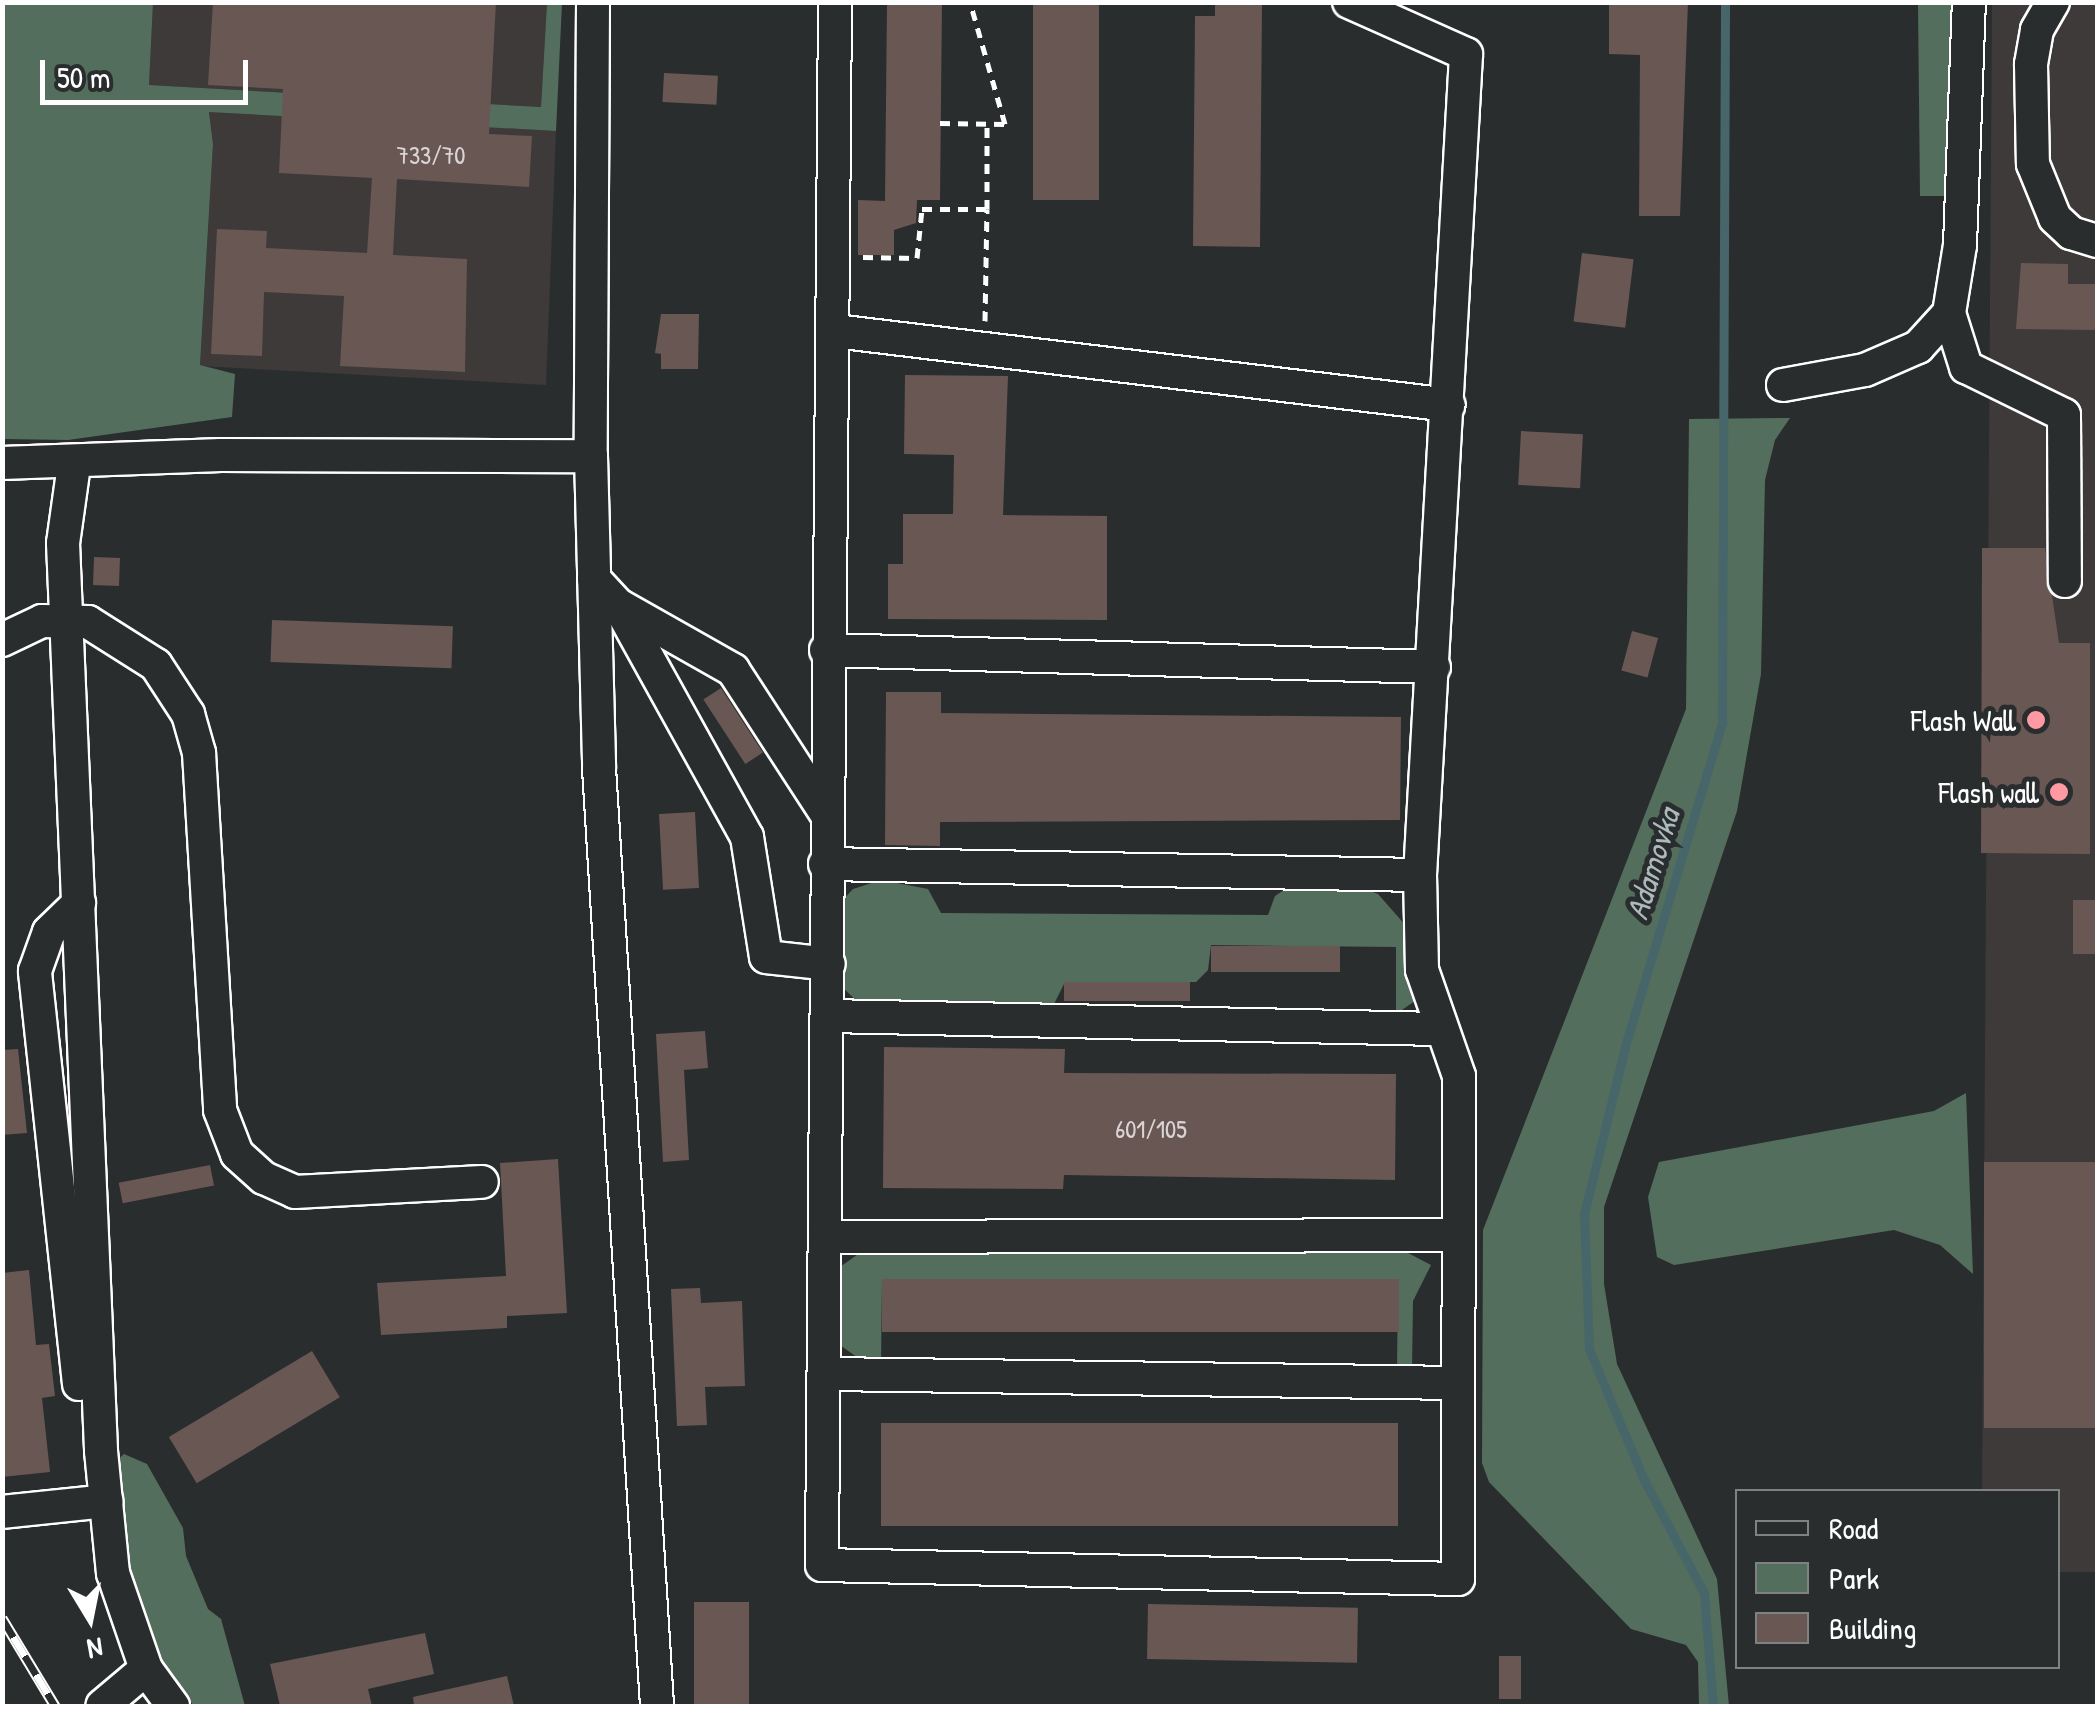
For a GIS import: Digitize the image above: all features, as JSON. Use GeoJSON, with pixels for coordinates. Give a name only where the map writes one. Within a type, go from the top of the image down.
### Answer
{"type":"FeatureCollection","features":[{"type":"Feature","properties":{"kind":"lane"},"geometry":{"type":"LineString","coordinates":[[592,2],[594,578],[656,1706]]}},
{"type":"Feature","properties":{"kind":"lane"},"geometry":{"type":"LineString","coordinates":[[835,2],[835,331],[826,650],[828,1374],[822,1565],[1458,1579],[1459,1076],[1422,970],[1420,875],[1466,54],[1349,2]]}},
{"type":"Feature","properties":{"kind":"lane"},"geometry":{"type":"LineString","coordinates":[[1968,2],[1960,245],[1949,313],[1966,367],[2064,414],[2065,580]]}},
{"type":"Feature","properties":{"kind":"lane"},"geometry":{"type":"LineString","coordinates":[[2052,2],[2037,30],[2031,64],[2033,164],[2055,218],[2071,233],[2098,241]]}},
{"type":"Feature","properties":{"kind":"lane"},"geometry":{"type":"LineString","coordinates":[[1783,385],[1866,370],[1918,347],[1949,313]]}},
{"type":"Feature","properties":{"kind":"lane"},"geometry":{"type":"LineString","coordinates":[[835,331],[1449,405]]}},
{"type":"Feature","properties":{"kind":"lane"},"geometry":{"type":"LineString","coordinates":[[2,463],[74,465],[186,455],[591,456]]}},
{"type":"Feature","properties":{"kind":"lane"},"geometry":{"type":"LineString","coordinates":[[74,465],[63,543],[101,1451],[113,1573],[146,1669],[173,1706]]}},
{"type":"Feature","properties":{"kind":"lane"},"geometry":{"type":"LineString","coordinates":[[594,578],[620,606],[747,837],[766,958],[829,964]]}},
{"type":"Feature","properties":{"kind":"lane"},"geometry":{"type":"LineString","coordinates":[[620,606],[733,670],[826,813]]}},
{"type":"Feature","properties":{"kind":"lane"},"geometry":{"type":"LineString","coordinates":[[2,640],[42,621],[68,618],[129,643],[156,665],[188,714],[198,753],[220,1110],[237,1154],[294,1192],[482,1182]]}},
{"type":"Feature","properties":{"kind":"lane"},"geometry":{"type":"LineString","coordinates":[[826,650],[1434,667]]}},
{"type":"Feature","properties":{"kind":"lane"},"geometry":{"type":"LineString","coordinates":[[826,864],[1420,875]]}},
{"type":"Feature","properties":{"kind":"lane"},"geometry":{"type":"LineString","coordinates":[[80,902],[42,944],[35,989],[80,1395],[101,1451]]}},
{"type":"Feature","properties":{"kind":"lane"},"geometry":{"type":"LineString","coordinates":[[828,1016],[1440,1029]]}},
{"type":"Feature","properties":{"kind":"lane"},"geometry":{"type":"LineString","coordinates":[[829,1237],[1457,1236]]}},
{"type":"Feature","properties":{"kind":"lane"},"geometry":{"type":"LineString","coordinates":[[828,1374],[1456,1383]]}},
{"type":"Feature","properties":{"kind":"lane"},"geometry":{"type":"LineString","coordinates":[[2,1512],[106,1501]]}},
{"type":"Feature","properties":{"kind":"lane"},"geometry":{"type":"LineString","coordinates":[[102,1706],[146,1669]]}},
{"type":"Feature","properties":{"kind":"path"},"geometry":{"type":"LineString","coordinates":[[940,123],[1005,124],[1005,106],[970,2]]}},
{"type":"Feature","properties":{"kind":"path"},"geometry":{"type":"LineString","coordinates":[[984,349],[987,124]]}},
{"type":"Feature","properties":{"kind":"path"},"geometry":{"type":"LineString","coordinates":[[835,257],[916,258],[922,208],[988,209]]}},
{"type":"Feature","properties":{"kind":"shaded area"},"geometry":{"type":"Polygon","coordinates":[[[153,3],[547,3],[541,107],[149,85],[153,3]]]}},
{"type":"Feature","properties":{"kind":"shaded area"},"geometry":{"type":"Polygon","coordinates":[[[1992,3],[2097,3],[2097,1572],[2060,1572],[2060,1489],[1982,1489],[1992,3]]]}},
{"type":"Feature","properties":{"kind":"shaded area"},"geometry":{"type":"Polygon","coordinates":[[[209,111],[556,131],[546,385],[200,366],[213,144],[209,111]]]}},
{"type":"Feature","properties":{"kind":"green space"},"geometry":{"type":"Polygon","coordinates":[[[3,3],[153,3],[149,85],[541,107],[547,3],[562,3],[556,131],[209,112],[213,144],[200,365],[235,374],[232,417],[68,440],[3,439],[3,3]]]}},
{"type":"Feature","properties":{"kind":"green space"},"geometry":{"type":"Polygon","coordinates":[[[1918,3],[1966,3],[1947,196],[1920,196],[1918,3]]]}},
{"type":"Feature","properties":{"kind":"green space"},"geometry":{"type":"Polygon","coordinates":[[[1790,418],[1775,440],[1765,480],[1761,674],[1737,811],[1604,1207],[1604,1284],[1617,1364],[1717,1579],[1729,1706],[1699,1706],[1698,1662],[1686,1645],[1631,1629],[1489,1482],[1482,1463],[1483,1230],[1686,709],[1689,419],[1790,418]]]}},
{"type":"Feature","properties":{"kind":"green space"},"geometry":{"type":"Polygon","coordinates":[[[881,880],[928,889],[941,913],[1268,915],[1275,896],[1287,888],[1358,886],[1378,894],[1407,927],[1415,1001],[1396,1014],[1396,947],[1211,945],[1208,970],[1196,982],[1065,982],[1052,1008],[863,1007],[839,984],[840,903],[853,889],[881,880]]]}},
{"type":"Feature","properties":{"kind":"green space"},"geometry":{"type":"Polygon","coordinates":[[[1966,1093],[1973,1274],[1940,1245],[1894,1230],[1674,1265],[1657,1257],[1648,1197],[1659,1162],[1934,1111],[1966,1093]]]}},
{"type":"Feature","properties":{"kind":"green space"},"geometry":{"type":"Polygon","coordinates":[[[864,1250],[1408,1253],[1431,1265],[1413,1301],[1412,1369],[1397,1371],[1398,1282],[882,1279],[881,1365],[864,1362],[837,1343],[837,1269],[864,1250]]]}},
{"type":"Feature","properties":{"kind":"green space"},"geometry":{"type":"Polygon","coordinates":[[[124,1454],[147,1464],[183,1528],[186,1556],[208,1609],[221,1619],[245,1706],[194,1706],[158,1660],[125,1585],[115,1462],[124,1454]]]}},
{"type":"Feature","properties":{"kind":"building"},"geometry":{"type":"Polygon","coordinates":[[[213,2],[496,2],[489,134],[532,136],[529,187],[397,179],[393,255],[467,259],[465,372],[340,366],[344,296],[264,292],[262,356],[211,354],[217,229],[267,231],[266,248],[367,253],[372,178],[279,173],[283,89],[208,85],[213,2]]]}},
{"type":"Feature","properties":{"kind":"building"},"geometry":{"type":"Polygon","coordinates":[[[887,2],[942,2],[940,200],[917,200],[916,223],[894,230],[894,255],[858,255],[858,200],[885,201],[887,2]]]}},
{"type":"Feature","properties":{"kind":"building"},"geometry":{"type":"Polygon","coordinates":[[[1033,2],[1099,2],[1099,200],[1033,200],[1033,2]]]}},
{"type":"Feature","properties":{"kind":"building"},"geometry":{"type":"Polygon","coordinates":[[[1215,2],[1262,2],[1260,247],[1193,246],[1195,16],[1215,16],[1215,2]]]}},
{"type":"Feature","properties":{"kind":"building"},"geometry":{"type":"Polygon","coordinates":[[[1609,2],[1688,2],[1680,216],[1639,216],[1640,55],[1609,54],[1609,2]]]}},
{"type":"Feature","properties":{"kind":"building"},"geometry":{"type":"Polygon","coordinates":[[[664,73],[718,76],[716,105],[662,102],[664,73]]]}},
{"type":"Feature","properties":{"kind":"building"},"geometry":{"type":"Polygon","coordinates":[[[1582,253],[1634,259],[1625,328],[1574,321],[1582,253]]]}},
{"type":"Feature","properties":{"kind":"building"},"geometry":{"type":"Polygon","coordinates":[[[2021,263],[2068,264],[2068,284],[2098,284],[2098,330],[2016,329],[2021,263]]]}},
{"type":"Feature","properties":{"kind":"building"},"geometry":{"type":"Polygon","coordinates":[[[661,314],[699,314],[698,369],[661,369],[661,354],[655,353],[661,314]]]}},
{"type":"Feature","properties":{"kind":"building"},"geometry":{"type":"Polygon","coordinates":[[[905,375],[1008,376],[1003,515],[1107,516],[1107,620],[888,619],[888,564],[903,564],[903,514],[953,514],[954,455],[904,454],[905,375]]]}},
{"type":"Feature","properties":{"kind":"building"},"geometry":{"type":"Polygon","coordinates":[[[1521,431],[1583,434],[1580,488],[1518,485],[1521,431]]]}},
{"type":"Feature","properties":{"kind":"building","name":"Flash Wall"},"geometry":{"type":"Polygon","coordinates":[[[1982,548],[2045,548],[2059,643],[2090,643],[2090,854],[1981,853],[1982,548]]]}},
{"type":"Feature","properties":{"kind":"building"},"geometry":{"type":"Polygon","coordinates":[[[94,557],[120,558],[119,586],[93,585],[94,557]]]}},
{"type":"Feature","properties":{"kind":"building"},"geometry":{"type":"Polygon","coordinates":[[[272,620],[453,626],[451,668],[271,662],[272,620]]]}},
{"type":"Feature","properties":{"kind":"building"},"geometry":{"type":"Polygon","coordinates":[[[1632,631],[1658,638],[1647,678],[1621,671],[1632,631]]]}},
{"type":"Feature","properties":{"kind":"building"},"geometry":{"type":"Polygon","coordinates":[[[721,688],[763,753],[745,764],[703,699],[721,688]]]}},
{"type":"Feature","properties":{"kind":"building"},"geometry":{"type":"Polygon","coordinates":[[[886,692],[941,692],[941,713],[1401,717],[1400,820],[940,822],[940,846],[885,845],[886,692]]]}},
{"type":"Feature","properties":{"kind":"building"},"geometry":{"type":"Polygon","coordinates":[[[695,812],[699,888],[663,890],[659,814],[695,812]]]}},
{"type":"Feature","properties":{"kind":"building"},"geometry":{"type":"Polygon","coordinates":[[[2073,900],[2098,900],[2098,954],[2073,954],[2073,900]]]}},
{"type":"Feature","properties":{"kind":"building"},"geometry":{"type":"Polygon","coordinates":[[[1211,946],[1340,946],[1340,972],[1211,972],[1211,946]]]}},
{"type":"Feature","properties":{"kind":"building"},"geometry":{"type":"Polygon","coordinates":[[[1064,982],[1190,982],[1190,1001],[1064,1001],[1064,982]]]}},
{"type":"Feature","properties":{"kind":"building"},"geometry":{"type":"Polygon","coordinates":[[[705,1031],[708,1068],[684,1070],[689,1160],[663,1162],[656,1034],[705,1031]]]}},
{"type":"Feature","properties":{"kind":"building"},"geometry":{"type":"Polygon","coordinates":[[[884,1047],[1065,1049],[1064,1073],[1396,1074],[1395,1180],[1064,1175],[1063,1189],[883,1188],[884,1047]]]}},
{"type":"Feature","properties":{"kind":"building"},"geometry":{"type":"Polygon","coordinates":[[[18,1049],[27,1133],[2,1135],[2,1050],[18,1049]]]}},
{"type":"Feature","properties":{"kind":"building"},"geometry":{"type":"Polygon","coordinates":[[[558,1159],[567,1313],[507,1316],[507,1328],[381,1335],[377,1283],[506,1276],[500,1163],[558,1159]]]}},
{"type":"Feature","properties":{"kind":"building"},"geometry":{"type":"Polygon","coordinates":[[[1984,1162],[2098,1162],[2098,1428],[1984,1428],[1984,1162]]]}},
{"type":"Feature","properties":{"kind":"building"},"geometry":{"type":"Polygon","coordinates":[[[210,1165],[214,1186],[123,1203],[119,1183],[210,1165]]]}},
{"type":"Feature","properties":{"kind":"building"},"geometry":{"type":"Polygon","coordinates":[[[29,1270],[36,1345],[49,1344],[55,1396],[42,1398],[50,1472],[2,1477],[2,1273],[29,1270]]]}},
{"type":"Feature","properties":{"kind":"building"},"geometry":{"type":"Polygon","coordinates":[[[882,1279],[1399,1279],[1399,1332],[882,1332],[882,1279]]]}},
{"type":"Feature","properties":{"kind":"building"},"geometry":{"type":"Polygon","coordinates":[[[700,1288],[701,1303],[742,1301],[745,1386],[705,1387],[707,1425],[677,1426],[671,1289],[700,1288]]]}},
{"type":"Feature","properties":{"kind":"building"},"geometry":{"type":"Polygon","coordinates":[[[312,1351],[340,1397],[197,1483],[169,1437],[312,1351]]]}},
{"type":"Feature","properties":{"kind":"building"},"geometry":{"type":"Polygon","coordinates":[[[881,1423],[1398,1423],[1398,1526],[881,1526],[881,1423]]]}},
{"type":"Feature","properties":{"kind":"building"},"geometry":{"type":"Polygon","coordinates":[[[694,1602],[749,1602],[749,1706],[694,1706],[694,1602]]]}},
{"type":"Feature","properties":{"kind":"building"},"geometry":{"type":"Polygon","coordinates":[[[1148,1604],[1358,1608],[1357,1663],[1147,1659],[1148,1604]]]}},
{"type":"Feature","properties":{"kind":"building"},"geometry":{"type":"Polygon","coordinates":[[[425,1633],[434,1674],[368,1689],[372,1706],[280,1706],[270,1664],[425,1633]]]}},
{"type":"Feature","properties":{"kind":"building"},"geometry":{"type":"Polygon","coordinates":[[[1499,1656],[1521,1656],[1521,1699],[1499,1699],[1499,1656]]]}},
{"type":"Feature","properties":{"kind":"building"},"geometry":{"type":"Polygon","coordinates":[[[507,1676],[514,1706],[414,1706],[413,1697],[507,1676]]]}},
{"type":"Feature","properties":{"kind":"waterway","name":"Adamovka"},"geometry":{"type":"LineString","coordinates":[[1713,1706],[1704,1593],[1644,1480],[1589,1349],[1584,1214],[1626,1043],[1722,722],[1725,2]]}},
{"type":"Feature","properties":{"kind":"railway"},"geometry":{"type":"LineString","coordinates":[[2,1618],[55,1706]]}},
{"type":"Feature","properties":{"kind":"place","name":"Flash Wall"},"geometry":{"type":"Point","coordinates":[2036,720]}},
{"type":"Feature","properties":{"kind":"place","name":"Flash wall"},"geometry":{"type":"Point","coordinates":[2059,792]}}]}
